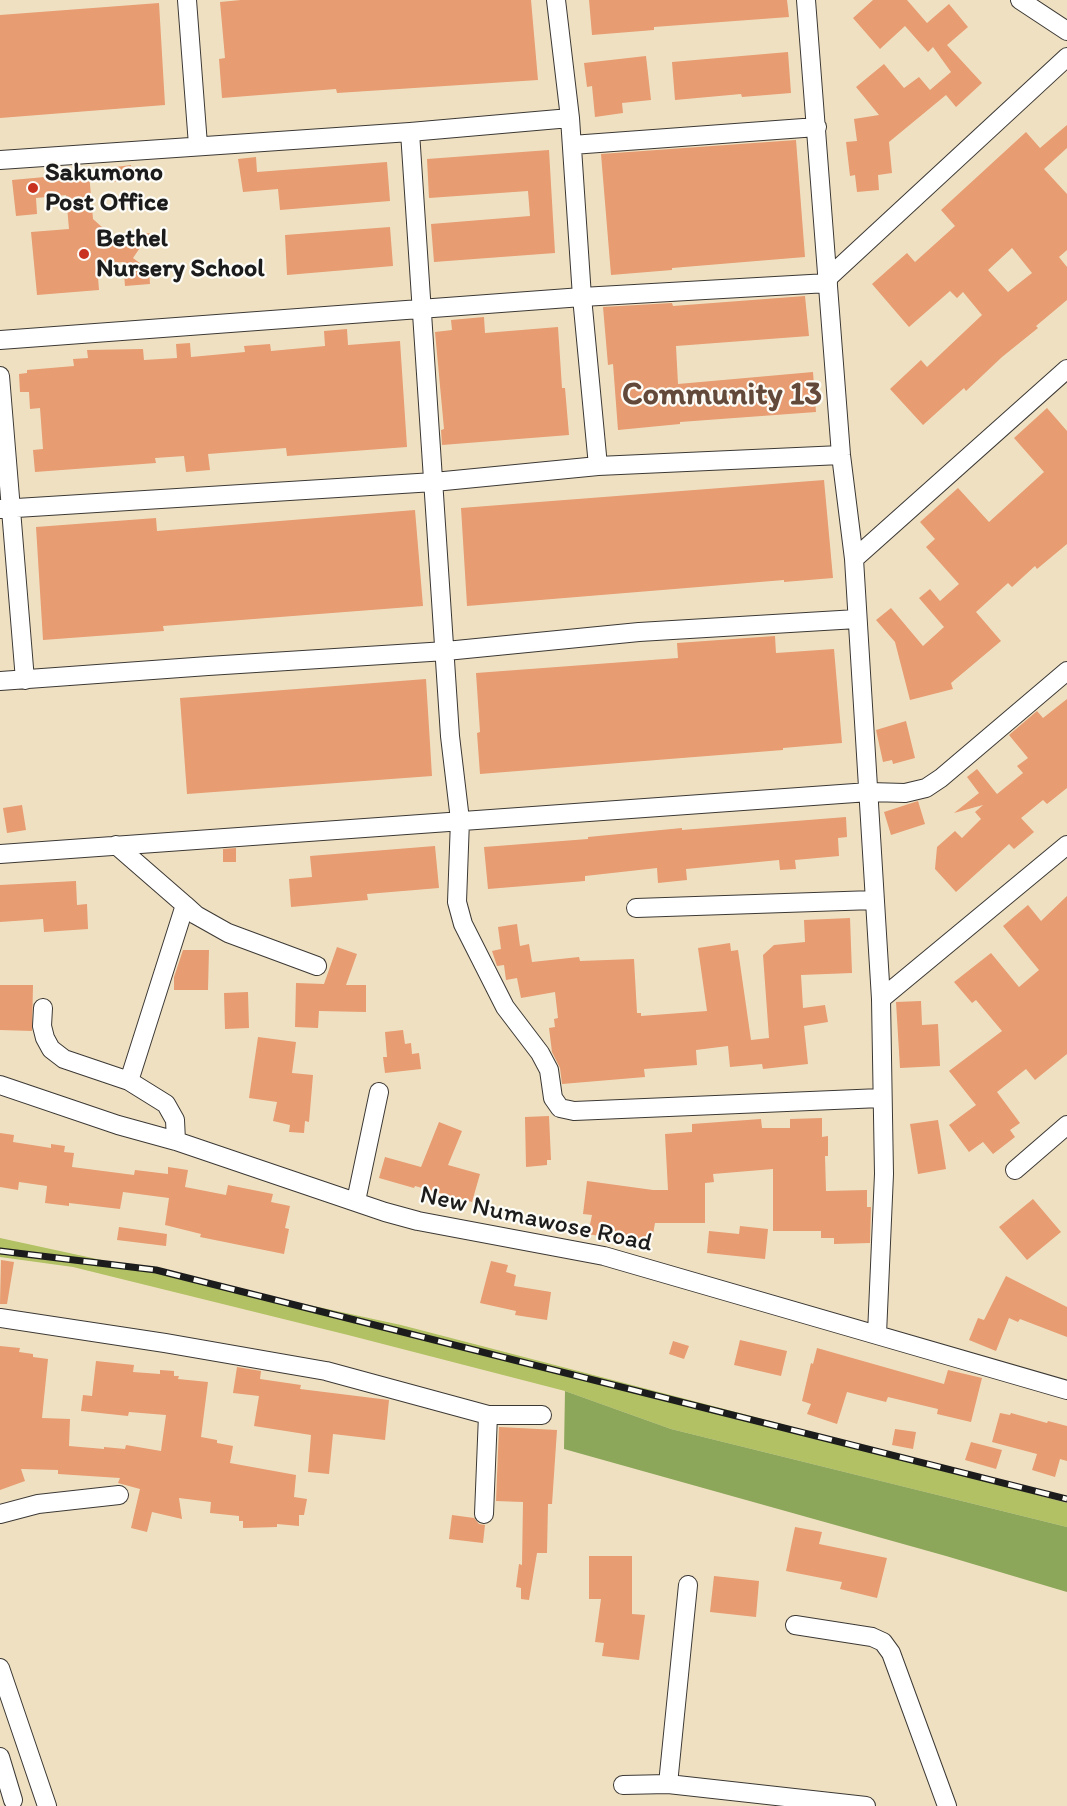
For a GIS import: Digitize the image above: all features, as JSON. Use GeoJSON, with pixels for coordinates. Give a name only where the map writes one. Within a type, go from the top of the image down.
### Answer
{"type":"FeatureCollection","features":[{"type":"Feature","properties":{"kind":"street"},"geometry":{"type":"LineString","coordinates":[[187,0],[198,146]]}},
{"type":"Feature","properties":{"kind":"street"},"geometry":{"type":"LineString","coordinates":[[556,0],[570,118],[582,297],[598,466]]}},
{"type":"Feature","properties":{"kind":"street"},"geometry":{"type":"LineString","coordinates":[[806,0],[841,455],[854,559],[881,999],[884,1174],[877,1334]]}},
{"type":"Feature","properties":{"kind":"street"},"geometry":{"type":"LineString","coordinates":[[1020,0],[1067,31]]}},
{"type":"Feature","properties":{"kind":"street"},"geometry":{"type":"LineString","coordinates":[[0,340],[828,280],[1067,57]]}},
{"type":"Feature","properties":{"kind":"street"},"geometry":{"type":"LineString","coordinates":[[0,160],[410,132],[570,118]]}},
{"type":"Feature","properties":{"kind":"street"},"geometry":{"type":"LineString","coordinates":[[572,145],[817,127]]}},
{"type":"Feature","properties":{"kind":"street"},"geometry":{"type":"LineString","coordinates":[[410,132],[450,736],[460,820],[457,902],[463,924],[506,1007],[540,1053],[549,1070],[553,1098],[560,1108],[574,1111],[882,1098]]}},
{"type":"Feature","properties":{"kind":"street"},"geometry":{"type":"LineString","coordinates":[[854,559],[1067,369]]}},
{"type":"Feature","properties":{"kind":"street"},"geometry":{"type":"LineString","coordinates":[[0,375],[5,509],[25,680]]}},
{"type":"Feature","properties":{"kind":"street"},"geometry":{"type":"LineString","coordinates":[[5,509],[434,482],[598,466],[841,455]]}},
{"type":"Feature","properties":{"kind":"street"},"geometry":{"type":"LineString","coordinates":[[0,681],[446,651],[639,632],[857,619]]}},
{"type":"Feature","properties":{"kind":"street"},"geometry":{"type":"LineString","coordinates":[[0,854],[869,792],[905,793],[926,788],[941,778],[1067,671]]}},
{"type":"Feature","properties":{"kind":"street"},"geometry":{"type":"LineString","coordinates":[[116,845],[196,915],[228,933],[317,966]]}},
{"type":"Feature","properties":{"kind":"street"},"geometry":{"type":"LineString","coordinates":[[881,999],[1067,845]]}},
{"type":"Feature","properties":{"kind":"street"},"geometry":{"type":"LineString","coordinates":[[636,908],[874,900]]}},
{"type":"Feature","properties":{"kind":"street"},"geometry":{"type":"LineString","coordinates":[[129,1081],[185,905]]}},
{"type":"Feature","properties":{"kind":"street"},"geometry":{"type":"LineString","coordinates":[[43,1008],[42,1026],[51,1048],[64,1059],[129,1081],[166,1104],[175,1120],[176,1141]]}},
{"type":"Feature","properties":{"kind":"street","name":"New Numawose Road"},"geometry":{"type":"LineString","coordinates":[[0,1085],[417,1221],[604,1257],[1067,1390]]}},
{"type":"Feature","properties":{"kind":"street"},"geometry":{"type":"LineString","coordinates":[[356,1201],[379,1092]]}},
{"type":"Feature","properties":{"kind":"street"},"geometry":{"type":"LineString","coordinates":[[1015,1170],[1067,1125]]}},
{"type":"Feature","properties":{"kind":"street"},"geometry":{"type":"LineString","coordinates":[[0,1318],[165,1342],[326,1371],[488,1415],[542,1415]]}},
{"type":"Feature","properties":{"kind":"street"},"geometry":{"type":"LineString","coordinates":[[484,1514],[488,1415]]}},
{"type":"Feature","properties":{"kind":"street"},"geometry":{"type":"LineString","coordinates":[[0,1514],[38,1504],[119,1495]]}},
{"type":"Feature","properties":{"kind":"street"},"geometry":{"type":"LineString","coordinates":[[668,1784],[688,1585]]}},
{"type":"Feature","properties":{"kind":"street"},"geometry":{"type":"LineString","coordinates":[[795,1625],[872,1637],[883,1642],[891,1653],[947,1806]]}},
{"type":"Feature","properties":{"kind":"street"},"geometry":{"type":"LineString","coordinates":[[0,1668],[47,1806]]}},
{"type":"Feature","properties":{"kind":"street"},"geometry":{"type":"LineString","coordinates":[[0,1757],[9,1803]]}},
{"type":"Feature","properties":{"kind":"street"},"geometry":{"type":"LineString","coordinates":[[624,1785],[668,1784],[866,1806]]}},
{"type":"Feature","properties":{"kind":"green space"},"geometry":{"type":"Polygon","coordinates":[[[0,1238],[401,1325],[778,1423],[1067,1503],[1067,1527],[671,1429],[565,1391],[348,1335],[73,1267],[0,1257],[0,1238]]]}},
{"type":"Feature","properties":{"kind":"green space"},"geometry":{"type":"Polygon","coordinates":[[[565,1391],[671,1429],[1067,1527],[1067,1592],[564,1449],[565,1391]]]}},
{"type":"Feature","properties":{"kind":"building"},"geometry":{"type":"Polygon","coordinates":[[[241,0],[531,0],[538,80],[337,93],[336,89],[222,98],[219,59],[225,58],[220,2],[241,0]]]}},
{"type":"Feature","properties":{"kind":"building"},"geometry":{"type":"Polygon","coordinates":[[[589,0],[787,0],[789,17],[654,27],[654,30],[592,35],[589,0]]]}},
{"type":"Feature","properties":{"kind":"building"},"geometry":{"type":"Polygon","coordinates":[[[873,0],[907,0],[927,23],[949,4],[968,27],[947,45],[982,83],[956,107],[946,95],[889,142],[892,173],[878,175],[879,190],[857,192],[855,175],[850,176],[846,142],[857,141],[854,119],[879,115],[856,87],[884,64],[904,88],[919,77],[930,90],[951,72],[933,47],[928,52],[905,26],[880,49],[853,18],[873,0]]]}},
{"type":"Feature","properties":{"kind":"building"},"geometry":{"type":"Polygon","coordinates":[[[159,3],[165,105],[0,118],[0,15],[159,3]]]}},
{"type":"Feature","properties":{"kind":"building"},"geometry":{"type":"Polygon","coordinates":[[[788,52],[791,93],[742,97],[741,94],[675,100],[672,62],[788,52]]]}},
{"type":"Feature","properties":{"kind":"building"},"geometry":{"type":"Polygon","coordinates":[[[646,56],[651,100],[622,103],[623,113],[595,117],[592,86],[587,87],[584,63],[646,56]]]}},
{"type":"Feature","properties":{"kind":"building"},"geometry":{"type":"Polygon","coordinates":[[[1067,125],[1067,148],[1044,169],[1067,194],[1067,250],[1059,257],[1067,267],[1067,300],[966,391],[964,388],[923,425],[890,389],[921,360],[927,367],[982,315],[963,292],[957,298],[950,291],[909,327],[872,284],[907,253],[915,262],[955,226],[941,210],[1026,132],[1040,148],[1067,125]],[[1012,248],[988,270],[1008,292],[1032,273],[1012,248]]]}},
{"type":"Feature","properties":{"kind":"building"},"geometry":{"type":"Polygon","coordinates":[[[796,140],[805,257],[611,275],[601,154],[796,140]]]}},
{"type":"Feature","properties":{"kind":"building"},"geometry":{"type":"Polygon","coordinates":[[[549,150],[555,253],[434,262],[431,224],[530,216],[528,191],[429,198],[427,159],[549,150]]]}},
{"type":"Feature","properties":{"kind":"building"},"geometry":{"type":"Polygon","coordinates":[[[256,157],[257,172],[387,162],[390,201],[280,210],[278,189],[243,192],[238,159],[256,157]]]}},
{"type":"Feature","properties":{"kind":"building"},"geometry":{"type":"Polygon","coordinates":[[[131,165],[132,180],[110,182],[108,168],[131,165]]]}},
{"type":"Feature","properties":{"kind":"building","name":"Bethel Nursery School"},"geometry":{"type":"Polygon","coordinates":[[[89,173],[93,219],[113,237],[150,233],[133,258],[149,270],[150,284],[125,286],[123,262],[97,264],[99,290],[37,295],[31,232],[69,229],[66,195],[36,198],[37,214],[16,216],[12,180],[89,173]]]}},
{"type":"Feature","properties":{"kind":"building"},"geometry":{"type":"Polygon","coordinates":[[[390,227],[393,266],[287,275],[285,235],[390,227]]]}},
{"type":"Feature","properties":{"kind":"building"},"geometry":{"type":"Polygon","coordinates":[[[805,296],[809,336],[676,346],[678,384],[813,372],[816,412],[680,422],[680,424],[618,430],[613,364],[608,365],[603,307],[672,303],[673,306],[805,296]]]}},
{"type":"Feature","properties":{"kind":"building"},"geometry":{"type":"Polygon","coordinates":[[[484,317],[485,333],[558,327],[562,388],[565,388],[569,435],[442,445],[441,430],[444,429],[435,332],[452,330],[451,320],[484,317]]]}},
{"type":"Feature","properties":{"kind":"building"},"geometry":{"type":"Polygon","coordinates":[[[347,329],[348,345],[400,341],[407,447],[287,456],[286,448],[208,454],[210,470],[186,472],[184,456],[155,458],[156,463],[35,472],[33,450],[43,449],[40,408],[30,409],[29,392],[20,392],[19,374],[27,373],[27,370],[74,366],[73,359],[88,358],[87,350],[143,349],[144,360],[177,358],[176,344],[190,343],[191,357],[245,352],[244,346],[270,344],[271,351],[325,346],[324,331],[347,329]]]}},
{"type":"Feature","properties":{"kind":"building"},"geometry":{"type":"Polygon","coordinates":[[[1047,408],[1067,431],[1067,544],[1037,569],[1035,566],[1012,587],[1008,583],[976,612],[1001,641],[951,683],[953,689],[910,700],[895,642],[876,620],[891,608],[923,646],[944,627],[919,598],[930,589],[940,601],[959,584],[926,547],[935,539],[920,522],[958,488],[989,522],[1044,472],[1014,438],[1047,408]]]}},
{"type":"Feature","properties":{"kind":"building"},"geometry":{"type":"Polygon","coordinates":[[[824,480],[833,578],[467,606],[461,508],[824,480]]]}},
{"type":"Feature","properties":{"kind":"building"},"geometry":{"type":"Polygon","coordinates":[[[415,510],[423,606],[163,626],[164,631],[43,640],[36,527],[156,518],[157,531],[415,510]]]}},
{"type":"Feature","properties":{"kind":"building"},"geometry":{"type":"Polygon","coordinates":[[[775,636],[776,653],[834,649],[842,743],[783,748],[783,750],[480,774],[476,673],[678,658],[677,643],[775,636]]]}},
{"type":"Feature","properties":{"kind":"building"},"geometry":{"type":"Polygon","coordinates":[[[426,679],[432,776],[187,794],[180,698],[426,679]]]}},
{"type":"Feature","properties":{"kind":"building"},"geometry":{"type":"Polygon","coordinates":[[[1067,699],[1067,788],[1047,804],[1043,800],[1021,818],[1034,832],[1014,849],[1009,844],[956,892],[935,869],[937,847],[955,831],[962,838],[981,819],[975,812],[983,805],[954,813],[979,793],[967,777],[977,769],[997,794],[1023,773],[1017,766],[1028,758],[1009,735],[1037,711],[1043,718],[1067,699]]]}},
{"type":"Feature","properties":{"kind":"building"},"geometry":{"type":"Polygon","coordinates":[[[906,721],[915,758],[893,764],[892,760],[883,762],[876,730],[906,721]]]}},
{"type":"Feature","properties":{"kind":"building"},"geometry":{"type":"Polygon","coordinates":[[[918,801],[925,824],[891,835],[884,812],[918,801]]]}},
{"type":"Feature","properties":{"kind":"building"},"geometry":{"type":"Polygon","coordinates":[[[22,805],[26,830],[7,833],[3,808],[22,805]]]}},
{"type":"Feature","properties":{"kind":"building"},"geometry":{"type":"Polygon","coordinates":[[[846,817],[847,837],[838,838],[839,856],[795,860],[796,869],[780,870],[779,860],[686,869],[687,880],[658,883],[657,868],[585,876],[585,881],[488,889],[484,847],[588,839],[588,837],[682,828],[682,830],[846,817]]]}},
{"type":"Feature","properties":{"kind":"building"},"geometry":{"type":"Polygon","coordinates":[[[435,846],[439,888],[367,894],[368,900],[291,907],[289,879],[312,877],[310,856],[435,846]]]}},
{"type":"Feature","properties":{"kind":"building"},"geometry":{"type":"Polygon","coordinates":[[[236,848],[236,862],[223,862],[223,849],[236,848]]]}},
{"type":"Feature","properties":{"kind":"building"},"geometry":{"type":"Polygon","coordinates":[[[76,881],[77,905],[87,904],[88,929],[44,932],[43,919],[0,922],[0,885],[76,881]]]}},
{"type":"Feature","properties":{"kind":"building"},"geometry":{"type":"Polygon","coordinates":[[[1067,896],[1067,1054],[1035,1080],[1026,1069],[997,1092],[1020,1123],[1010,1130],[1015,1137],[993,1154],[983,1142],[969,1152],[949,1125],[976,1105],[949,1071],[1002,1031],[976,1000],[972,1003],[954,982],[991,953],[1019,987],[1039,970],[1003,926],[1028,905],[1041,921],[1067,896]]]}},
{"type":"Feature","properties":{"kind":"building"},"geometry":{"type":"Polygon","coordinates":[[[850,918],[852,973],[801,975],[803,1008],[825,1005],[828,1022],[804,1026],[808,1064],[763,1069],[762,1064],[730,1067],[728,1046],[696,1050],[697,1065],[644,1069],[645,1077],[562,1084],[560,1068],[552,1052],[549,1028],[555,1027],[554,1019],[558,1018],[555,992],[521,998],[517,978],[506,980],[504,965],[497,966],[492,951],[501,949],[498,927],[517,924],[520,946],[529,944],[532,962],[579,957],[580,961],[634,959],[637,1013],[641,1013],[641,1016],[707,1011],[698,948],[730,943],[731,951],[738,950],[751,1040],[769,1038],[763,955],[774,945],[805,942],[804,920],[850,918]]]}},
{"type":"Feature","properties":{"kind":"building"},"geometry":{"type":"Polygon","coordinates":[[[337,947],[357,954],[346,985],[366,985],[366,1012],[319,1011],[318,1028],[295,1027],[296,983],[324,984],[337,947]]]}},
{"type":"Feature","properties":{"kind":"building"},"geometry":{"type":"Polygon","coordinates":[[[183,950],[209,950],[208,990],[174,990],[174,977],[183,950]]]}},
{"type":"Feature","properties":{"kind":"building"},"geometry":{"type":"Polygon","coordinates":[[[0,985],[33,985],[32,1031],[0,1030],[0,985]]]}},
{"type":"Feature","properties":{"kind":"building"},"geometry":{"type":"Polygon","coordinates":[[[248,992],[249,1028],[225,1029],[224,993],[248,992]]]}},
{"type":"Feature","properties":{"kind":"building"},"geometry":{"type":"Polygon","coordinates":[[[921,1001],[922,1025],[938,1024],[940,1066],[900,1068],[896,1002],[921,1001]]]}},
{"type":"Feature","properties":{"kind":"building"},"geometry":{"type":"Polygon","coordinates":[[[403,1030],[405,1044],[411,1043],[412,1054],[419,1053],[421,1069],[385,1073],[383,1057],[387,1057],[385,1032],[403,1030]]]}},
{"type":"Feature","properties":{"kind":"building"},"geometry":{"type":"Polygon","coordinates":[[[258,1037],[296,1042],[292,1073],[313,1075],[309,1122],[305,1121],[304,1133],[289,1132],[290,1125],[273,1121],[277,1102],[249,1098],[258,1037]]]}},
{"type":"Feature","properties":{"kind":"building"},"geometry":{"type":"Polygon","coordinates":[[[549,1116],[551,1160],[547,1160],[547,1165],[526,1167],[525,1117],[549,1116]]]}},
{"type":"Feature","properties":{"kind":"building"},"geometry":{"type":"Polygon","coordinates":[[[822,1118],[822,1137],[828,1136],[828,1156],[825,1156],[826,1191],[867,1190],[867,1207],[871,1207],[870,1243],[834,1244],[834,1238],[821,1238],[821,1231],[773,1231],[773,1169],[713,1174],[714,1182],[705,1183],[705,1223],[655,1223],[651,1245],[588,1234],[592,1215],[583,1214],[587,1181],[668,1190],[665,1134],[692,1132],[692,1124],[761,1119],[762,1128],[790,1128],[790,1119],[822,1118]]]}},
{"type":"Feature","properties":{"kind":"building"},"geometry":{"type":"Polygon","coordinates":[[[938,1120],[946,1169],[918,1174],[910,1124],[938,1120]]]}},
{"type":"Feature","properties":{"kind":"building"},"geometry":{"type":"Polygon","coordinates":[[[439,1122],[462,1131],[448,1165],[480,1174],[472,1202],[379,1178],[385,1157],[421,1167],[439,1122]]]}},
{"type":"Feature","properties":{"kind":"building"},"geometry":{"type":"Polygon","coordinates":[[[0,1133],[14,1135],[13,1142],[51,1148],[51,1144],[65,1146],[64,1152],[74,1153],[72,1167],[134,1175],[135,1170],[168,1174],[168,1167],[188,1170],[185,1187],[226,1195],[228,1185],[273,1194],[271,1202],[290,1206],[285,1228],[289,1229],[284,1254],[200,1237],[201,1234],[165,1225],[169,1198],[123,1192],[120,1209],[69,1203],[69,1206],[45,1203],[47,1186],[19,1182],[18,1190],[0,1187],[0,1133]]]}},
{"type":"Feature","properties":{"kind":"building"},"geometry":{"type":"Polygon","coordinates":[[[1033,1199],[1061,1232],[1027,1260],[999,1227],[1033,1199]]]}},
{"type":"Feature","properties":{"kind":"building"},"geometry":{"type":"Polygon","coordinates":[[[740,1226],[768,1229],[765,1259],[707,1253],[709,1231],[739,1234],[740,1226]]]}},
{"type":"Feature","properties":{"kind":"building"},"geometry":{"type":"Polygon","coordinates":[[[119,1227],[167,1234],[166,1246],[117,1240],[119,1227]]]}},
{"type":"Feature","properties":{"kind":"building"},"geometry":{"type":"Polygon","coordinates":[[[1,1260],[14,1262],[7,1304],[0,1304],[1,1260]]]}},
{"type":"Feature","properties":{"kind":"building"},"geometry":{"type":"Polygon","coordinates":[[[491,1261],[508,1265],[506,1272],[516,1275],[514,1286],[551,1292],[547,1320],[515,1315],[516,1311],[480,1303],[491,1261]]]}},
{"type":"Feature","properties":{"kind":"building"},"geometry":{"type":"Polygon","coordinates":[[[1006,1276],[1067,1307],[1067,1337],[1020,1319],[1018,1322],[1009,1318],[996,1351],[969,1340],[978,1318],[984,1320],[1006,1276]]]}},
{"type":"Feature","properties":{"kind":"building"},"geometry":{"type":"Polygon","coordinates":[[[740,1340],[787,1351],[781,1376],[734,1365],[740,1340]]]}},
{"type":"Feature","properties":{"kind":"building"},"geometry":{"type":"Polygon","coordinates":[[[673,1341],[689,1346],[684,1359],[669,1354],[673,1341]]]}},
{"type":"Feature","properties":{"kind":"building"},"geometry":{"type":"Polygon","coordinates":[[[0,1346],[20,1348],[19,1352],[48,1359],[42,1418],[70,1419],[69,1446],[125,1449],[126,1445],[161,1451],[166,1415],[129,1412],[128,1416],[81,1411],[83,1395],[92,1396],[96,1361],[134,1365],[133,1372],[160,1374],[160,1370],[174,1371],[174,1376],[179,1376],[178,1379],[208,1382],[201,1437],[233,1446],[230,1463],[296,1475],[294,1497],[307,1499],[304,1515],[299,1515],[299,1526],[277,1524],[277,1527],[243,1528],[243,1521],[239,1521],[239,1516],[210,1513],[211,1502],[179,1498],[182,1519],[152,1512],[147,1532],[131,1528],[140,1489],[118,1483],[120,1478],[58,1474],[58,1470],[21,1469],[25,1481],[0,1490],[0,1346]]]}},
{"type":"Feature","properties":{"kind":"building"},"geometry":{"type":"Polygon","coordinates":[[[817,1348],[944,1384],[948,1370],[982,1378],[971,1422],[937,1414],[938,1409],[888,1397],[886,1402],[847,1392],[837,1424],[807,1414],[811,1404],[802,1401],[817,1348]]]}},
{"type":"Feature","properties":{"kind":"building"},"geometry":{"type":"Polygon","coordinates":[[[237,1367],[261,1371],[260,1379],[301,1385],[300,1389],[389,1400],[385,1440],[333,1434],[329,1474],[308,1472],[311,1435],[254,1426],[259,1396],[233,1393],[237,1367]]]}},
{"type":"Feature","properties":{"kind":"building"},"geometry":{"type":"Polygon","coordinates":[[[1000,1413],[1010,1415],[1011,1413],[1067,1426],[1067,1461],[1060,1459],[1055,1477],[1032,1470],[1037,1454],[992,1442],[1000,1413]]]}},
{"type":"Feature","properties":{"kind":"building"},"geometry":{"type":"Polygon","coordinates":[[[499,1427],[557,1430],[552,1504],[548,1504],[547,1553],[537,1553],[529,1600],[521,1599],[521,1588],[516,1587],[519,1564],[522,1565],[523,1502],[496,1501],[499,1427]]]}},
{"type":"Feature","properties":{"kind":"building"},"geometry":{"type":"Polygon","coordinates":[[[895,1429],[916,1432],[913,1449],[892,1445],[895,1429]]]}},
{"type":"Feature","properties":{"kind":"building"},"geometry":{"type":"Polygon","coordinates":[[[971,1442],[1002,1450],[996,1469],[965,1460],[971,1442]]]}},
{"type":"Feature","properties":{"kind":"building"},"geometry":{"type":"Polygon","coordinates":[[[452,1515],[474,1518],[479,1524],[485,1525],[483,1543],[449,1539],[452,1515]]]}},
{"type":"Feature","properties":{"kind":"building"},"geometry":{"type":"Polygon","coordinates":[[[795,1527],[822,1532],[819,1544],[887,1558],[877,1598],[840,1589],[842,1582],[786,1571],[795,1527]]]}},
{"type":"Feature","properties":{"kind":"building"},"geometry":{"type":"Polygon","coordinates":[[[589,1556],[632,1556],[632,1614],[645,1615],[639,1660],[602,1656],[604,1643],[595,1642],[601,1599],[589,1599],[589,1556]]]}},
{"type":"Feature","properties":{"kind":"building"},"geometry":{"type":"Polygon","coordinates":[[[714,1576],[759,1581],[756,1617],[710,1612],[714,1576]]]}},
{"type":"Feature","properties":{"kind":"railway"},"geometry":{"type":"LineString","coordinates":[[0,1251],[156,1270],[1067,1499]]}},
{"type":"Feature","properties":{"kind":"place","name":"Sakumono Post Office"},"geometry":{"type":"Point","coordinates":[33,188]}},
{"type":"Feature","properties":{"kind":"place","name":"Bethel Nursery School"},"geometry":{"type":"Point","coordinates":[84,254]}},
{"type":"Feature","properties":{"kind":"district","name":"Community 13"},"geometry":{"type":"Point","coordinates":[722,396]}}]}
